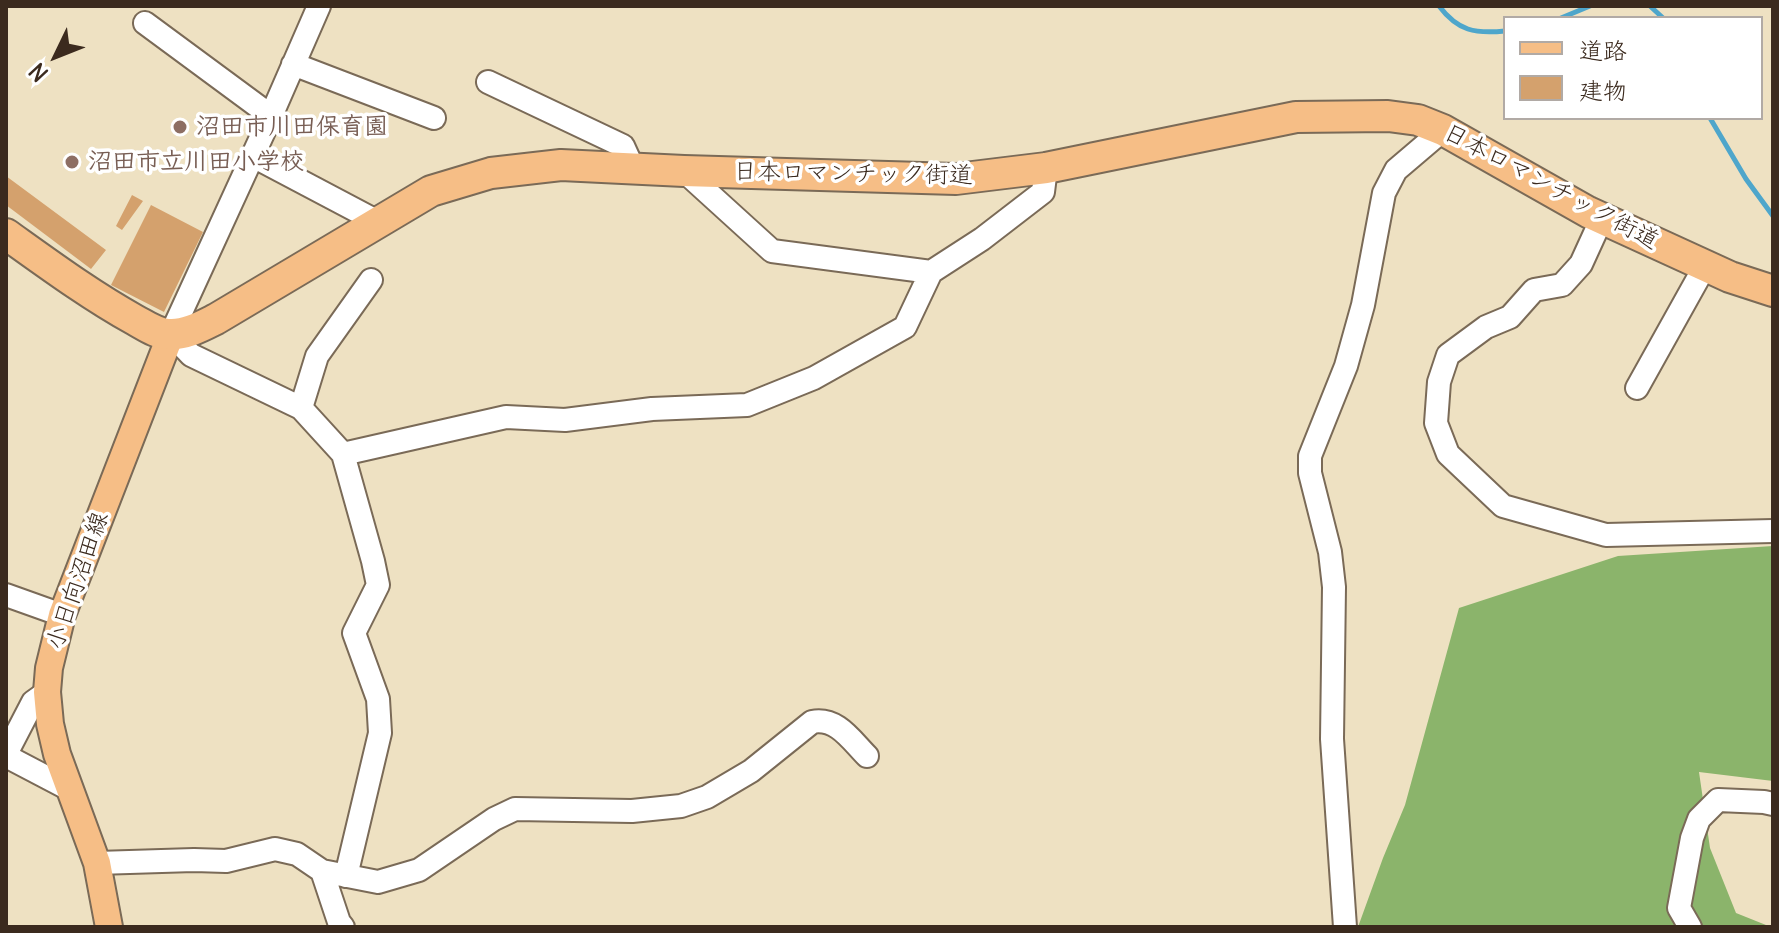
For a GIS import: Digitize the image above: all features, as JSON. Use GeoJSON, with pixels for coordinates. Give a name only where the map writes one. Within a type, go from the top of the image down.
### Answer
{"type":"FeatureCollection","features":[{"type":"Feature","properties":{"kind":"highway","name":"日本ロマンチック街道"},"geometry":{"type":"LineString","coordinates":[[171,334],[197,328],[216,319],[431,191],[491,173],[561,165],[956,179],[1046,168],[1296,117],[1388,116],[1418,120],[1443,130],[1602,218],[1705,266],[1773,291]]}},
{"type":"Feature","properties":{"kind":"highway"},"geometry":{"type":"LineString","coordinates":[[6,234],[113,307],[150,328],[171,334]]}},
{"type":"Feature","properties":{"kind":"main road","name":"小日向沼田線"},"geometry":{"type":"LineString","coordinates":[[109,927],[97,863],[57,754],[47,692],[51,657],[62,615],[171,334]]}},
{"type":"Feature","properties":{"kind":"street"},"geometry":{"type":"LineString","coordinates":[[319,6],[171,334],[191,355],[301,408],[343,454],[378,585],[354,633],[378,699],[380,733],[346,876]]}},
{"type":"Feature","properties":{"kind":"street"},"geometry":{"type":"LineString","coordinates":[[145,23],[271,116]]}},
{"type":"Feature","properties":{"kind":"street"},"geometry":{"type":"LineString","coordinates":[[293,64],[434,118]]}},
{"type":"Feature","properties":{"kind":"street"},"geometry":{"type":"LineString","coordinates":[[488,82],[623,146],[633,168]]}},
{"type":"Feature","properties":{"kind":"street"},"geometry":{"type":"LineString","coordinates":[[1345,927],[1332,739],[1334,587],[1330,552],[1310,473],[1310,456],[1346,366],[1363,305],[1384,193],[1396,170],[1443,130]]}},
{"type":"Feature","properties":{"kind":"street"},"geometry":{"type":"LineString","coordinates":[[253,156],[378,222]]}},
{"type":"Feature","properties":{"kind":"street"},"geometry":{"type":"LineString","coordinates":[[343,454],[506,417],[565,420],[652,409],[747,405],[814,378],[905,327],[931,272],[982,239],[1043,192],[1046,168]]}},
{"type":"Feature","properties":{"kind":"street"},"geometry":{"type":"LineString","coordinates":[[684,171],[772,251],[931,272]]}},
{"type":"Feature","properties":{"kind":"street"},"geometry":{"type":"LineString","coordinates":[[1602,218],[1581,264],[1562,285],[1534,290],[1510,317],[1486,327],[1448,355],[1439,382],[1436,423],[1448,454],[1503,506],[1606,535],[1773,531]]}},
{"type":"Feature","properties":{"kind":"street"},"geometry":{"type":"LineString","coordinates":[[1637,388],[1705,266]]}},
{"type":"Feature","properties":{"kind":"street"},"geometry":{"type":"LineString","coordinates":[[301,408],[317,356],[371,280]]}},
{"type":"Feature","properties":{"kind":"street"},"geometry":{"type":"LineString","coordinates":[[6,595],[62,615]]}},
{"type":"Feature","properties":{"kind":"street"},"geometry":{"type":"LineString","coordinates":[[47,692],[33,702],[6,755],[69,789]]}},
{"type":"Feature","properties":{"kind":"street"},"geometry":{"type":"LineString","coordinates":[[97,863],[226,861],[275,849],[297,854],[322,871],[378,882],[419,870],[494,819],[515,809],[632,811],[681,806],[707,797],[751,771],[812,722],[823,720],[836,725],[867,756]]}},
{"type":"Feature","properties":{"kind":"street"},"geometry":{"type":"LineString","coordinates":[[1690,927],[1679,908],[1692,838],[1699,819],[1718,800],[1773,804]]}},
{"type":"Feature","properties":{"kind":"street"},"geometry":{"type":"LineString","coordinates":[[322,871],[343,927]]}},
{"type":"Feature","properties":{"kind":"green space"},"geometry":{"type":"Polygon","coordinates":[[[1773,546],[1773,781],[1699,772],[1710,848],[1736,913],[1771,927],[1358,927],[1405,805],[1459,608],[1618,556],[1773,546]]]}},
{"type":"Feature","properties":{"kind":"building"},"geometry":{"type":"Polygon","coordinates":[[[6,176],[106,250],[91,269],[6,205],[6,176]]]}},
{"type":"Feature","properties":{"kind":"building"},"geometry":{"type":"Polygon","coordinates":[[[132,195],[143,201],[122,230],[116,226],[132,195]]]}},
{"type":"Feature","properties":{"kind":"building"},"geometry":{"type":"Polygon","coordinates":[[[151,205],[203,232],[164,312],[111,285],[151,205]]]}},
{"type":"Feature","properties":{"kind":"waterway"},"geometry":{"type":"LineString","coordinates":[[1439,6],[1460,26],[1476,31],[1503,31]]}},
{"type":"Feature","properties":{"kind":"waterway"},"geometry":{"type":"LineString","coordinates":[[1566,16],[1590,6]]}},
{"type":"Feature","properties":{"kind":"waterway"},"geometry":{"type":"LineString","coordinates":[[1650,6],[1661,16]]}},
{"type":"Feature","properties":{"kind":"waterway"},"geometry":{"type":"LineString","coordinates":[[1711,120],[1746,179],[1773,216]]}},
{"type":"Feature","properties":{"kind":"place","name":"沼田市川田保育園"},"geometry":{"type":"Point","coordinates":[180,127]}},
{"type":"Feature","properties":{"kind":"place","name":"沼田市立川田小学校"},"geometry":{"type":"Point","coordinates":[72,162]}}]}
